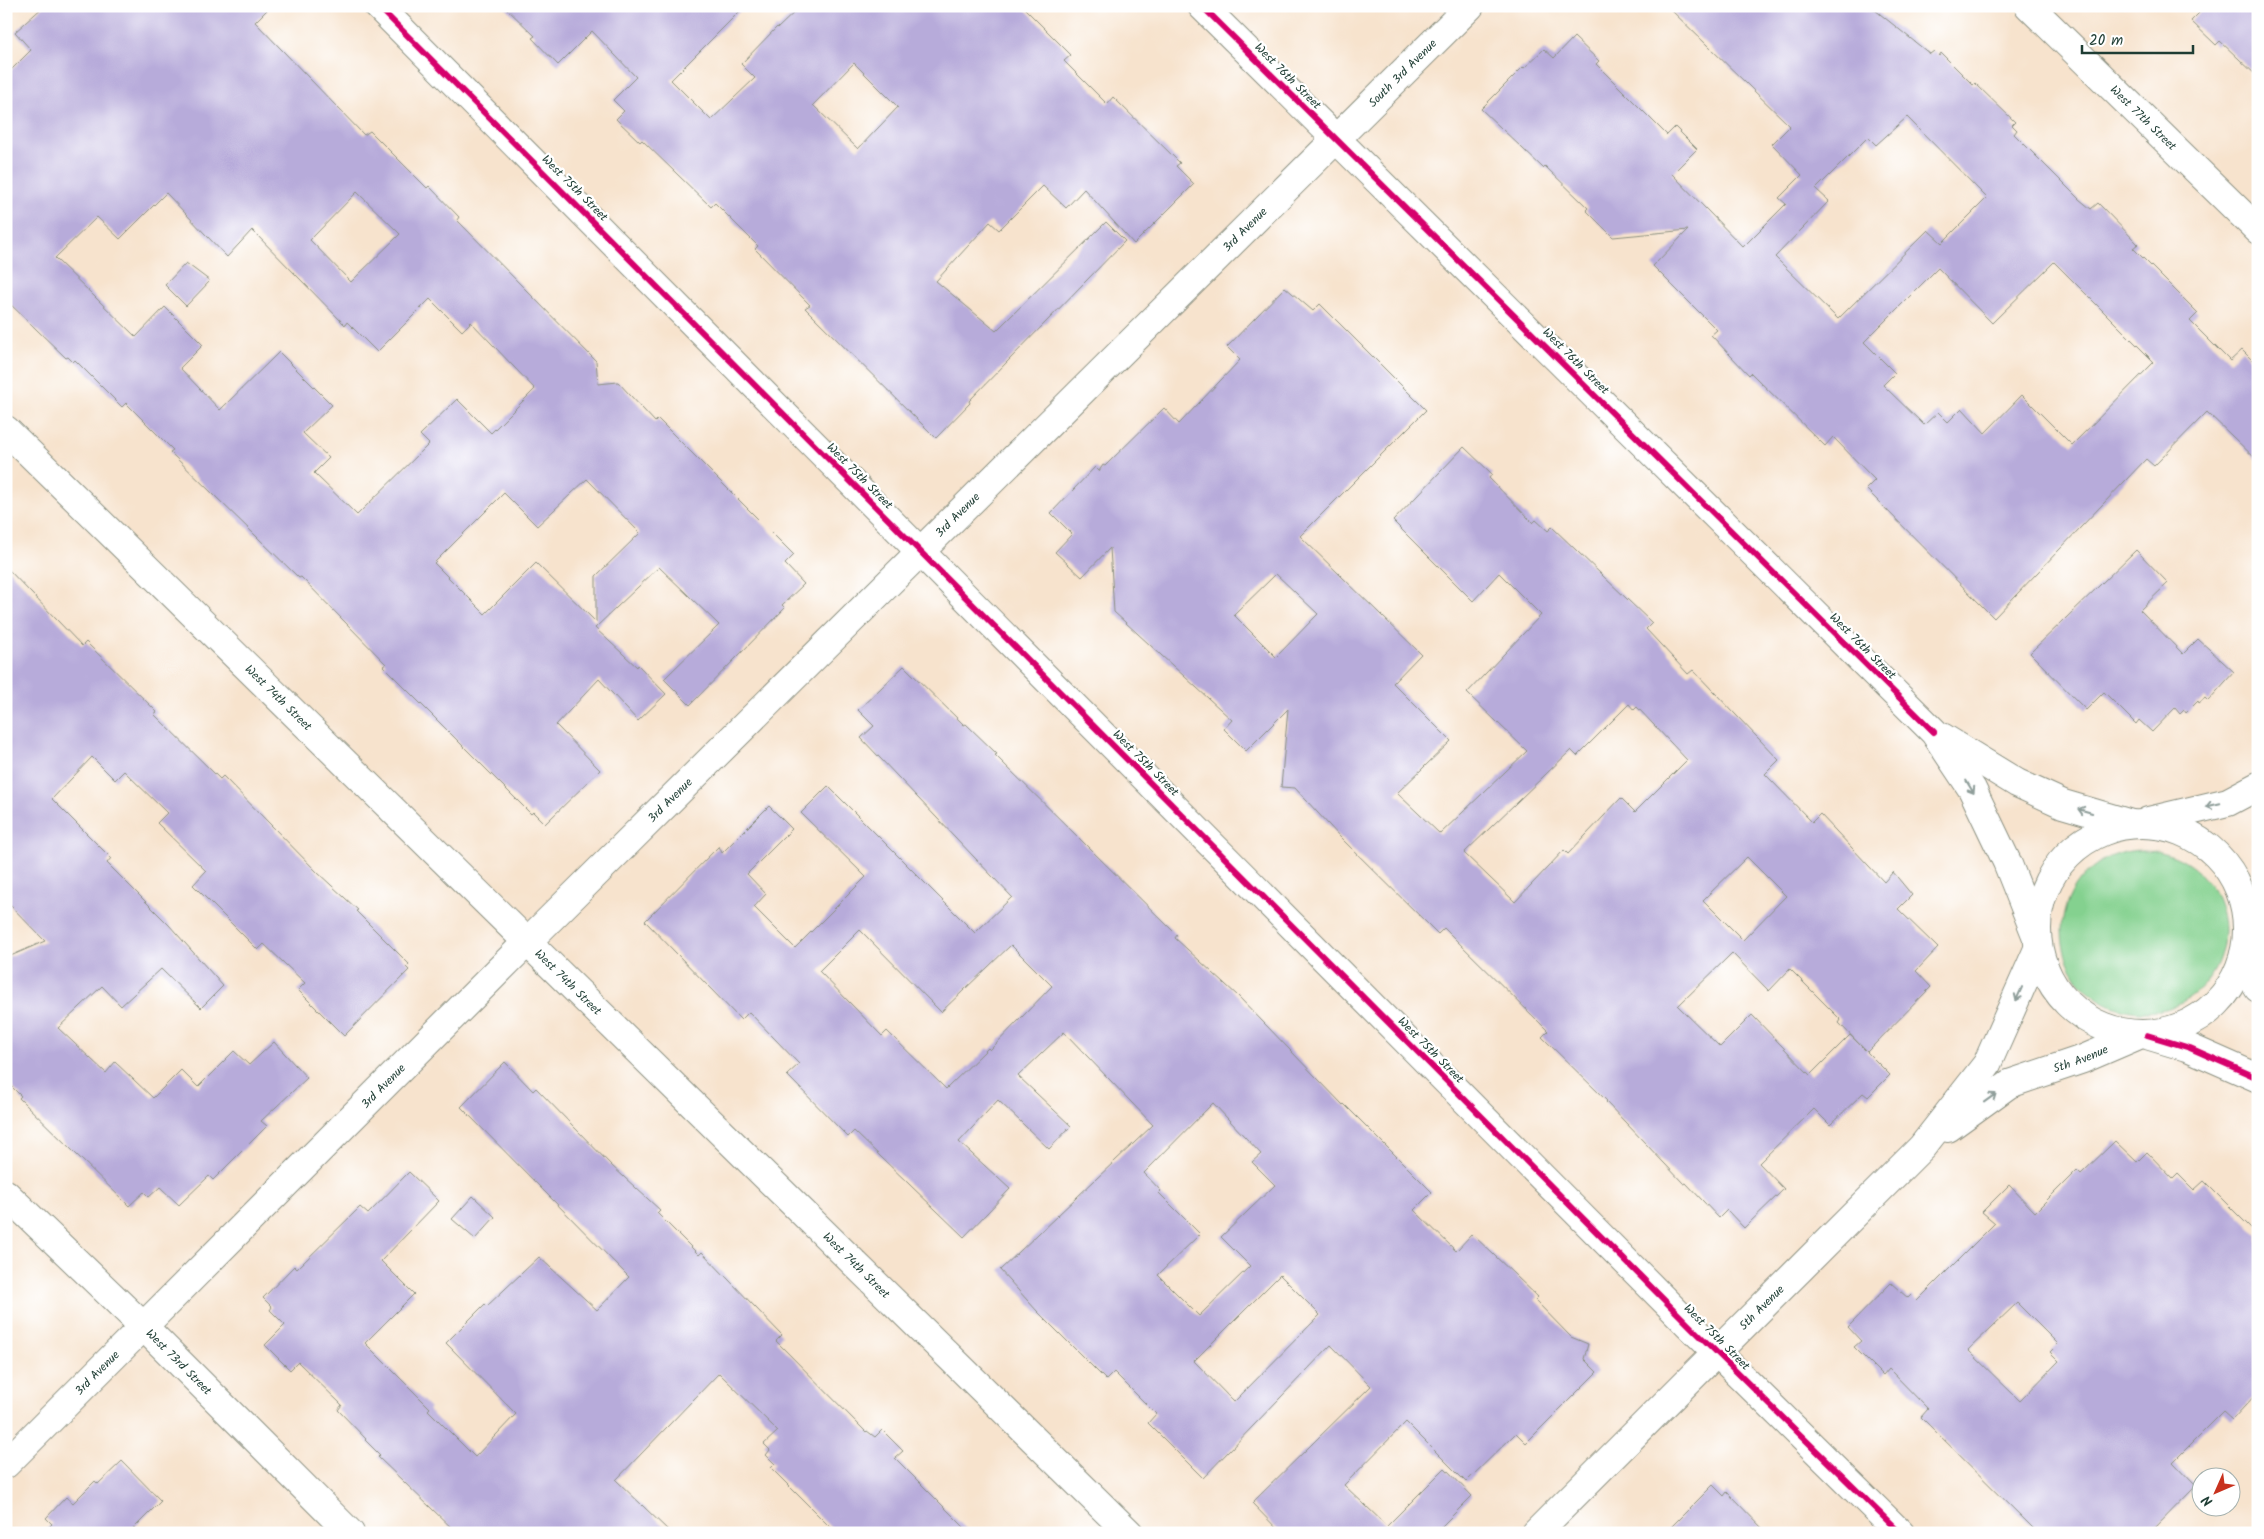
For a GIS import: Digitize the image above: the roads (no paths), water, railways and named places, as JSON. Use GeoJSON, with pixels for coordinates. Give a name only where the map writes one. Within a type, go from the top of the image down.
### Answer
{"type":"FeatureCollection","features":[{"type":"Feature","properties":{"kind":"street","name":"West 75th Street"},"geometry":{"type":"LineString","coordinates":[[378,6],[1716,1352],[1900,1533]]}},
{"type":"Feature","properties":{"kind":"street","name":"West 76th Street"},"geometry":{"type":"LineString","coordinates":[[1202,6],[1934,732],[1972,789],[2007,862],[2037,942],[2047,976],[2063,1000],[2085,1018],[2110,1030],[2143,1035]]}},
{"type":"Feature","properties":{"kind":"street","name":"South 3rd Avenue"},"geometry":{"type":"LineString","coordinates":[[1336,140],[1470,6]]}},
{"type":"Feature","properties":{"kind":"street","name":"West 77th Street"},"geometry":{"type":"LineString","coordinates":[[2029,6],[2258,230]]}},
{"type":"Feature","properties":{"kind":"street","name":"3rd Avenue"},"geometry":{"type":"LineString","coordinates":[[6,1464],[528,942],[1336,140]]}},
{"type":"Feature","properties":{"kind":"street","name":"West 74th Street"},"geometry":{"type":"LineString","coordinates":[[6,430],[1129,1533]]}},
{"type":"Feature","properties":{"kind":"street","name":"West 76th Street"},"geometry":{"type":"LineString","coordinates":[[1934,732],[2017,783],[2063,804],[2136,824]]}},
{"type":"Feature","properties":{"kind":"street"},"geometry":{"type":"LineString","coordinates":[[2037,942],[2039,903],[2052,873],[2073,848],[2101,832],[2228,802],[2258,786]]}},
{"type":"Feature","properties":{"kind":"street"},"geometry":{"type":"LineString","coordinates":[[2136,824],[2174,828],[2198,840],[2222,862],[2242,894],[2247,918],[2245,952],[2258,988]]}},
{"type":"Feature","properties":{"kind":"street"},"geometry":{"type":"LineString","coordinates":[[2143,1035],[2179,1028],[2208,1012],[2231,987],[2258,915]]}},
{"type":"Feature","properties":{"kind":"street","name":"5th Avenue"},"geometry":{"type":"LineString","coordinates":[[1536,1533],[1922,1147],[1987,1064],[2037,942]]}},
{"type":"Feature","properties":{"kind":"street","name":"5th Avenue"},"geometry":{"type":"LineString","coordinates":[[1922,1147],[2009,1084],[2143,1035]]}},
{"type":"Feature","properties":{"kind":"street"},"geometry":{"type":"LineString","coordinates":[[2143,1035],[2190,1048],[2258,1078]]}},
{"type":"Feature","properties":{"kind":"street","name":"West 73rd Street"},"geometry":{"type":"LineString","coordinates":[[6,1194],[144,1327],[350,1533]]}}]}
